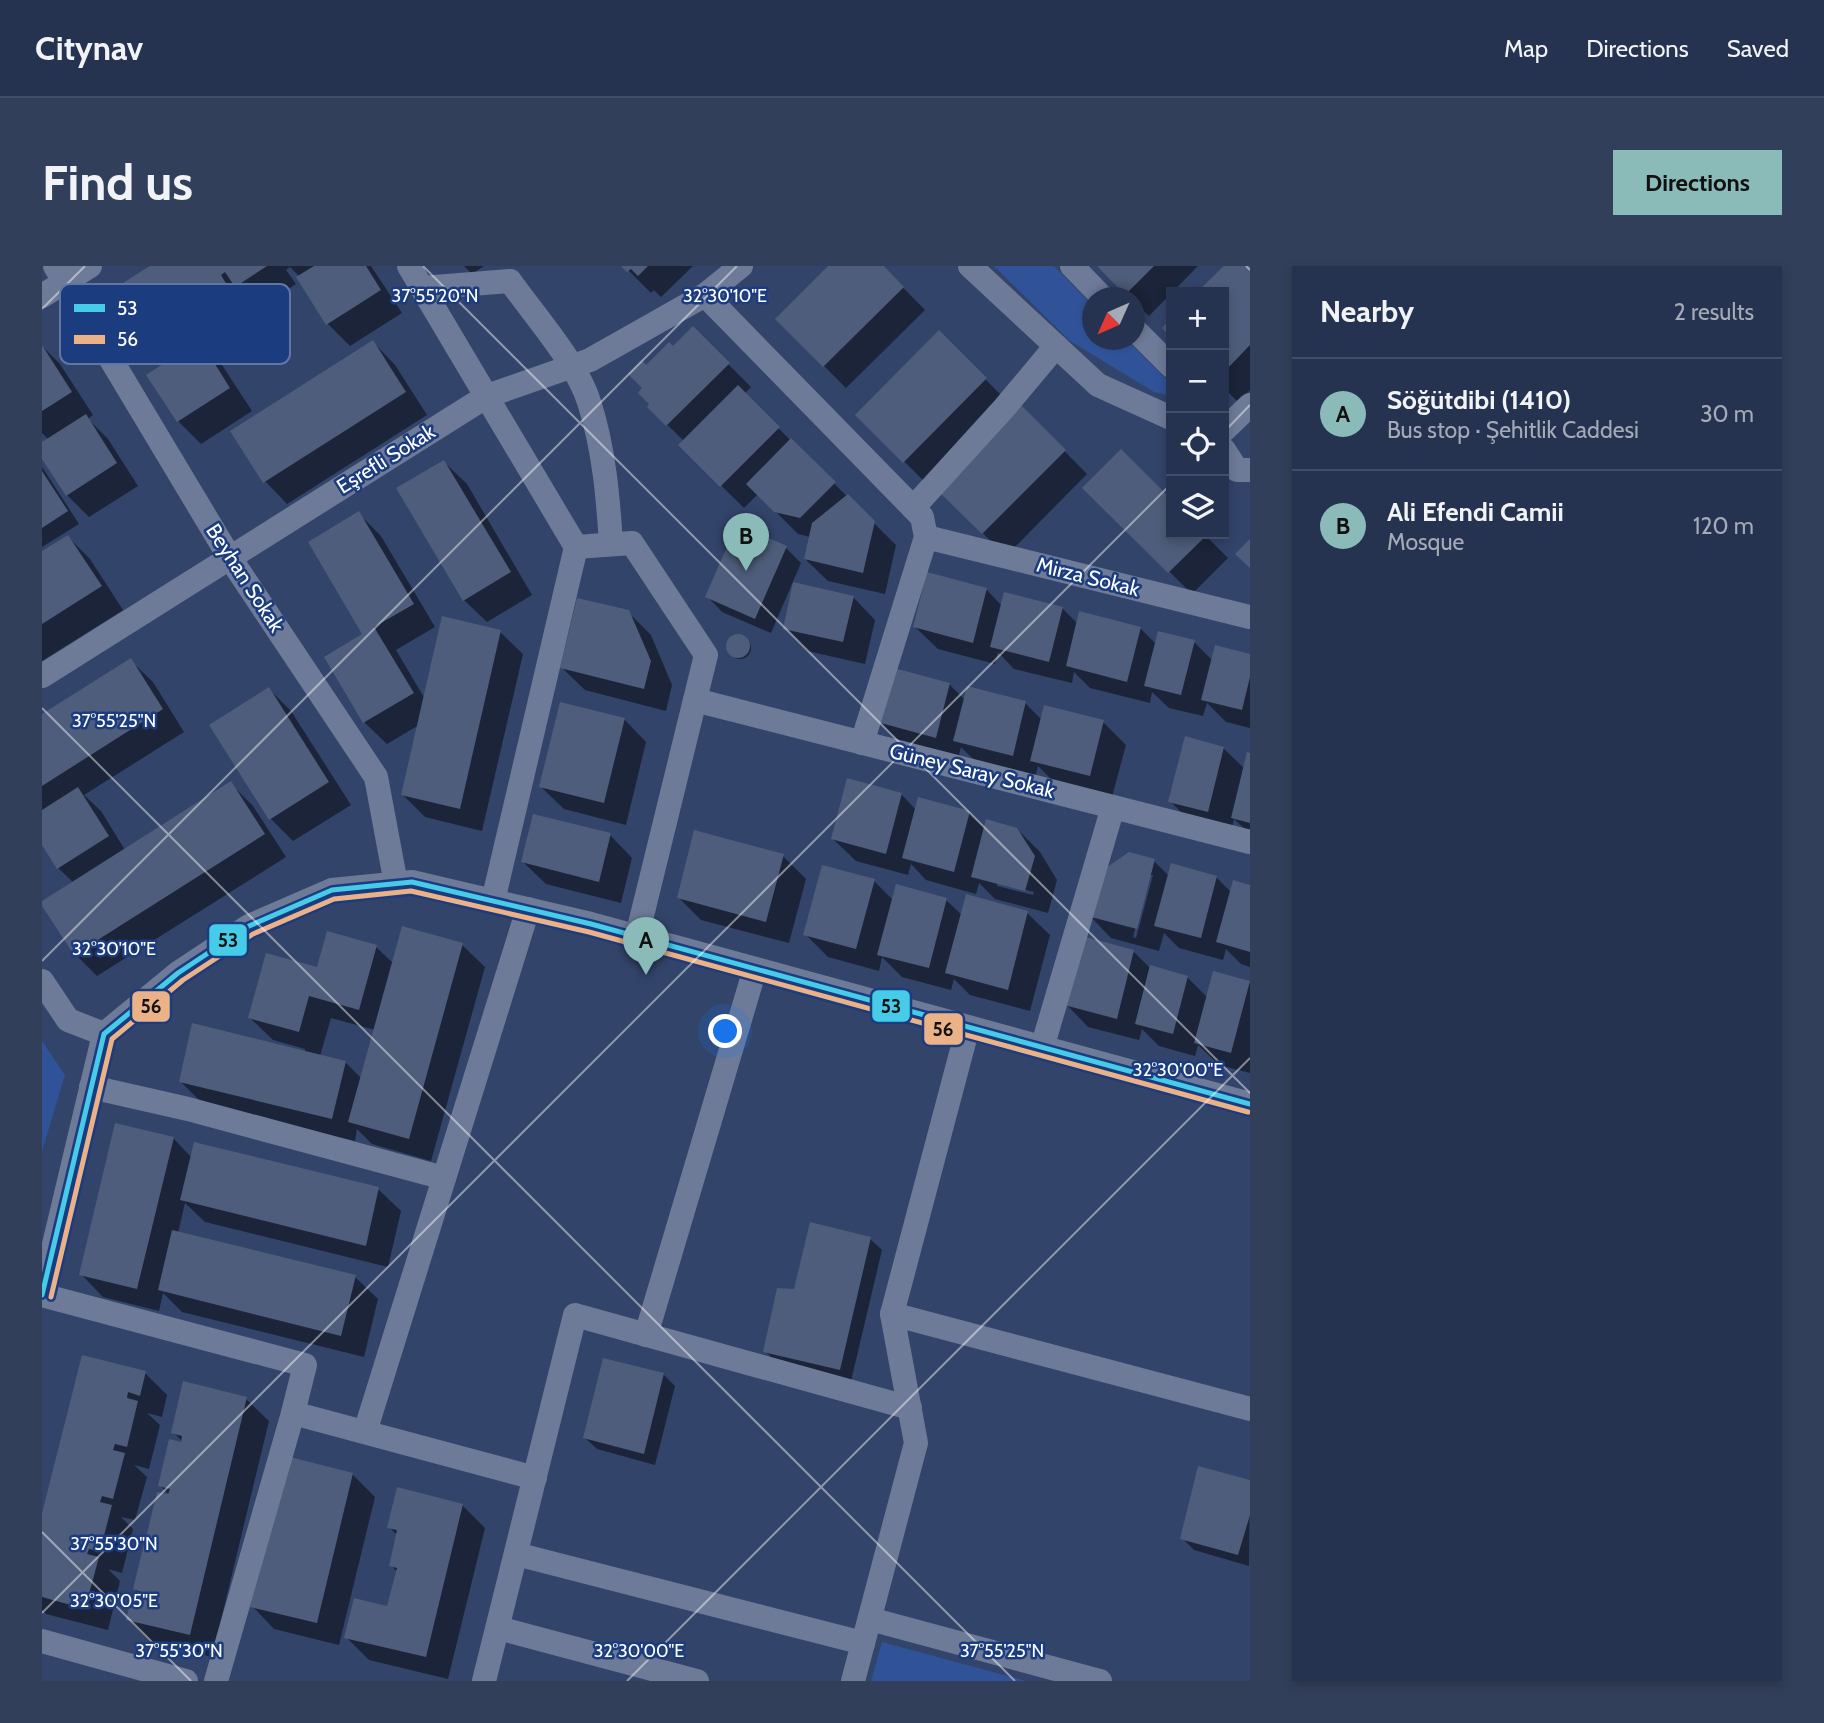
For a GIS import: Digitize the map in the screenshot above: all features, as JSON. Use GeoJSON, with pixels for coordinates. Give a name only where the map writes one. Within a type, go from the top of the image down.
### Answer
{"type":"FeatureCollection","features":[{"type":"Feature","properties":{"kind":"street"},"geometry":{"type":"LineString","coordinates":[[42,296],[60,274],[90,266]]}},
{"type":"Feature","properties":{"kind":"street"},"geometry":{"type":"LineString","coordinates":[[409,266],[576,547],[493,901]]}},
{"type":"Feature","properties":{"kind":"street","name":"Eşrefli Sokak"},"geometry":{"type":"LineString","coordinates":[[42,676],[486,396],[590,359],[705,295],[741,266]]}},
{"type":"Feature","properties":{"kind":"street"},"geometry":{"type":"LineString","coordinates":[[970,266],[1098,385],[1166,416]]}},
{"type":"Feature","properties":{"kind":"street"},"geometry":{"type":"LineString","coordinates":[[1072,266],[1092,287]]}},
{"type":"Feature","properties":{"kind":"street"},"geometry":{"type":"LineString","coordinates":[[422,288],[510,281],[571,366],[589,400],[608,488],[611,544]]}},
{"type":"Feature","properties":{"kind":"street"},"geometry":{"type":"LineString","coordinates":[[705,295],[922,517],[926,537],[862,743]]}},
{"type":"Feature","properties":{"kind":"street"},"geometry":{"type":"LineString","coordinates":[[1145,339],[1166,361]]}},
{"type":"Feature","properties":{"kind":"street"},"geometry":{"type":"LineString","coordinates":[[913,508],[1056,346]]}},
{"type":"Feature","properties":{"kind":"street","name":"Beyhan Sokak"},"geometry":{"type":"LineString","coordinates":[[114,364],[230,558],[376,777],[396,884]]}},
{"type":"Feature","properties":{"kind":"street"},"geometry":{"type":"LineString","coordinates":[[1229,422],[1250,405]]}},
{"type":"Feature","properties":{"kind":"street"},"geometry":{"type":"LineString","coordinates":[[1229,458],[1237,470],[1250,470]]}},
{"type":"Feature","properties":{"kind":"street","name":"Mirza Sokak"},"geometry":{"type":"LineString","coordinates":[[926,537],[1250,617]]}},
{"type":"Feature","properties":{"kind":"street"},"geometry":{"type":"LineString","coordinates":[[576,547],[632,543],[706,655],[637,936]]}},
{"type":"Feature","properties":{"kind":"street","name":"Güney Saray Sokak"},"geometry":{"type":"LineString","coordinates":[[695,699],[1250,842]]}},
{"type":"Feature","properties":{"kind":"street"},"geometry":{"type":"LineString","coordinates":[[1042,1048],[1113,807]]}},
{"type":"Feature","properties":{"kind":"street"},"geometry":{"type":"LineString","coordinates":[[216,1681],[305,1365],[42,1295],[104,1034],[178,972],[249,926],[332,890],[412,882],[637,936],[1250,1104]]}},
{"type":"Feature","properties":{"kind":"street"},"geometry":{"type":"LineString","coordinates":[[365,1432],[528,909]]}},
{"type":"Feature","properties":{"kind":"street"},"geometry":{"type":"LineString","coordinates":[[646,1335],[755,969]]}},
{"type":"Feature","properties":{"kind":"street"},"geometry":{"type":"LineString","coordinates":[[42,981],[68,1020],[104,1034]]}},
{"type":"Feature","properties":{"kind":"street"},"geometry":{"type":"LineString","coordinates":[[853,1681],[916,1443],[892,1314],[968,1027]]}},
{"type":"Feature","properties":{"kind":"street"},"geometry":{"type":"LineString","coordinates":[[91,1087],[188,1109],[444,1178]]}},
{"type":"Feature","properties":{"kind":"street"},"geometry":{"type":"LineString","coordinates":[[892,1314],[1250,1409]]}},
{"type":"Feature","properties":{"kind":"street"},"geometry":{"type":"LineString","coordinates":[[484,1681],[575,1315],[910,1408]]}},
{"type":"Feature","properties":{"kind":"street"},"geometry":{"type":"LineString","coordinates":[[293,1413],[535,1478]]}},
{"type":"Feature","properties":{"kind":"street"},"geometry":{"type":"LineString","coordinates":[[516,1554],[863,1643]]}},
{"type":"Feature","properties":{"kind":"street"},"geometry":{"type":"LineString","coordinates":[[870,1619],[1100,1681]]}},
{"type":"Feature","properties":{"kind":"street"},"geometry":{"type":"LineString","coordinates":[[498,1628],[697,1681]]}},
{"type":"Feature","properties":{"kind":"street"},"geometry":{"type":"LineString","coordinates":[[42,1641],[186,1681]]}},
{"type":"Feature","properties":{"kind":"shaded area"},"geometry":{"type":"Polygon","coordinates":[[[994,266],[1054,266],[1082,295],[1082,348],[1070,341],[994,266]]]}},
{"type":"Feature","properties":{"kind":"shaded area"},"geometry":{"type":"Polygon","coordinates":[[[1085,350],[1137,350],[1166,379],[1166,395],[1154,392],[1085,350]]]}},
{"type":"Feature","properties":{"kind":"shaded area"},"geometry":{"type":"Polygon","coordinates":[[[42,1041],[65,1075],[42,1151],[42,1041]]]}},
{"type":"Feature","properties":{"kind":"shaded area"},"geometry":{"type":"Polygon","coordinates":[[[882,1642],[1026,1681],[871,1681],[882,1642]]]}},
{"type":"Feature","properties":{"kind":"building"},"geometry":{"type":"Polygon","coordinates":[[[150,266],[267,266],[240,284],[233,284],[225,272],[221,275],[226,284],[121,284],[150,266]]]}},
{"type":"Feature","properties":{"kind":"building"},"geometry":{"type":"Polygon","coordinates":[[[314,266],[366,266],[381,290],[326,325],[296,277],[314,266]]]}},
{"type":"Feature","properties":{"kind":"building"},"geometry":{"type":"Polygon","coordinates":[[[621,266],[648,266],[638,276],[631,269],[627,272],[621,266]]]}},
{"type":"Feature","properties":{"kind":"building"},"geometry":{"type":"Polygon","coordinates":[[[828,266],[884,266],[904,287],[823,367],[775,319],[828,266]]]}},
{"type":"Feature","properties":{"kind":"building"},"geometry":{"type":"Polygon","coordinates":[[[1097,266],[1154,266],[1133,287],[1117,287],[1097,266]]]}},
{"type":"Feature","properties":{"kind":"building"},"geometry":{"type":"Polygon","coordinates":[[[1224,266],[1250,266],[1250,345],[1229,367],[1229,287],[1202,287],[1224,266]]]}},
{"type":"Feature","properties":{"kind":"building"},"geometry":{"type":"Polygon","coordinates":[[[693,326],[730,363],[666,426],[647,407],[649,404],[638,393],[642,388],[628,374],[642,360],[646,365],[669,342],[673,346],[693,326]]]}},
{"type":"Feature","properties":{"kind":"building"},"geometry":{"type":"Polygon","coordinates":[[[939,330],[987,378],[903,463],[855,415],[939,330]]]}},
{"type":"Feature","properties":{"kind":"building"},"geometry":{"type":"Polygon","coordinates":[[[373,340],[406,392],[263,483],[230,431],[373,340]]]}},
{"type":"Feature","properties":{"kind":"building"},"geometry":{"type":"Polygon","coordinates":[[[42,345],[72,392],[42,411],[42,345]]]}},
{"type":"Feature","properties":{"kind":"building"},"geometry":{"type":"Polygon","coordinates":[[[163,364],[215,364],[230,388],[177,422],[146,375],[163,364]]]}},
{"type":"Feature","properties":{"kind":"building"},"geometry":{"type":"Polygon","coordinates":[[[738,385],[780,427],[720,487],[678,445],[738,385]]]}},
{"type":"Feature","properties":{"kind":"building"},"geometry":{"type":"Polygon","coordinates":[[[1018,402],[1066,450],[982,534],[934,487],[1018,402]]]}},
{"type":"Feature","properties":{"kind":"building"},"geometry":{"type":"Polygon","coordinates":[[[86,414],[117,463],[66,496],[42,459],[42,442],[86,414]]]}},
{"type":"Feature","properties":{"kind":"building"},"geometry":{"type":"Polygon","coordinates":[[[791,438],[836,482],[800,518],[774,512],[746,484],[791,438]]]}},
{"type":"Feature","properties":{"kind":"building"},"geometry":{"type":"Polygon","coordinates":[[[1121,449],[1166,494],[1166,539],[1203,539],[1168,573],[1082,488],[1121,449]]]}},
{"type":"Feature","properties":{"kind":"building"},"geometry":{"type":"Polygon","coordinates":[[[444,460],[511,572],[463,601],[396,488],[444,460]]]}},
{"type":"Feature","properties":{"kind":"building"},"geometry":{"type":"Polygon","coordinates":[[[42,471],[68,511],[42,528],[42,471]]]}},
{"type":"Feature","properties":{"kind":"building"},"geometry":{"type":"Polygon","coordinates":[[[848,494],[875,521],[863,573],[804,559],[812,523],[848,494]]]}},
{"type":"Feature","properties":{"kind":"building"},"geometry":{"type":"Polygon","coordinates":[[[359,511],[414,604],[374,627],[414,693],[363,723],[324,657],[362,634],[308,542],[359,511]]]}},
{"type":"Feature","properties":{"kind":"building"},"geometry":{"type":"Polygon","coordinates":[[[737,524],[787,546],[755,619],[705,597],[737,524]]]}},
{"type":"Feature","properties":{"kind":"building"},"geometry":{"type":"Polygon","coordinates":[[[68,535],[102,586],[42,624],[42,551],[68,535]]]}},
{"type":"Feature","properties":{"kind":"building"},"geometry":{"type":"Polygon","coordinates":[[[1250,539],[1250,568],[1235,554],[1250,539]]]}},
{"type":"Feature","properties":{"kind":"building"},"geometry":{"type":"Polygon","coordinates":[[[927,572],[987,588],[973,643],[913,627],[927,572]]]}},
{"type":"Feature","properties":{"kind":"building"},"geometry":{"type":"Polygon","coordinates":[[[793,582],[854,596],[843,642],[783,629],[793,582]]]}},
{"type":"Feature","properties":{"kind":"building"},"geometry":{"type":"Polygon","coordinates":[[[1004,592],[1063,607],[1049,662],[990,647],[1004,592]]]}},
{"type":"Feature","properties":{"kind":"building"},"geometry":{"type":"Polygon","coordinates":[[[577,598],[629,610],[651,661],[644,689],[560,668],[577,598]]]}},
{"type":"Feature","properties":{"kind":"building"},"geometry":{"type":"Polygon","coordinates":[[[1079,611],[1141,627],[1127,682],[1066,666],[1079,611]]]}},
{"type":"Feature","properties":{"kind":"building"},"geometry":{"type":"Polygon","coordinates":[[[442,616],[501,630],[460,809],[401,795],[442,616]]]}},
{"type":"Feature","properties":{"kind":"building"},"geometry":{"type":"Polygon","coordinates":[[[1158,631],[1195,640],[1181,695],[1144,686],[1158,631]]]}},
{"type":"Feature","properties":{"kind":"building"},"geometry":{"type":"Polygon","coordinates":[[[738,634],[746,638],[750,646],[746,654],[738,658],[730,654],[726,646],[730,638],[738,634]]]}},
{"type":"Feature","properties":{"kind":"building"},"geometry":{"type":"Polygon","coordinates":[[[1215,645],[1250,654],[1250,677],[1242,710],[1201,700],[1215,645]]]}},
{"type":"Feature","properties":{"kind":"building"},"geometry":{"type":"Polygon","coordinates":[[[131,658],[163,709],[42,786],[42,714],[131,658]]]}},
{"type":"Feature","properties":{"kind":"building"},"geometry":{"type":"Polygon","coordinates":[[[890,667],[950,683],[936,738],[877,722],[890,667]]]}},
{"type":"Feature","properties":{"kind":"building"},"geometry":{"type":"Polygon","coordinates":[[[967,686],[1026,701],[1013,756],[953,741],[967,686]]]}},
{"type":"Feature","properties":{"kind":"building"},"geometry":{"type":"Polygon","coordinates":[[[269,687],[329,782],[269,820],[209,725],[269,687]]]}},
{"type":"Feature","properties":{"kind":"building"},"geometry":{"type":"Polygon","coordinates":[[[560,702],[625,718],[604,803],[539,787],[560,702]]]}},
{"type":"Feature","properties":{"kind":"building"},"geometry":{"type":"Polygon","coordinates":[[[1044,705],[1104,720],[1090,776],[1030,761],[1044,705]]]}},
{"type":"Feature","properties":{"kind":"building"},"geometry":{"type":"Polygon","coordinates":[[[1185,736],[1224,747],[1208,812],[1168,802],[1185,736]]]}},
{"type":"Feature","properties":{"kind":"building"},"geometry":{"type":"Polygon","coordinates":[[[1247,752],[1250,753],[1250,823],[1231,818],[1247,752]]]}},
{"type":"Feature","properties":{"kind":"building"},"geometry":{"type":"Polygon","coordinates":[[[847,778],[902,793],[886,854],[831,839],[847,778]]]}},
{"type":"Feature","properties":{"kind":"building"},"geometry":{"type":"Polygon","coordinates":[[[231,781],[265,834],[74,955],[42,906],[42,901],[231,781]]]}},
{"type":"Feature","properties":{"kind":"building"},"geometry":{"type":"Polygon","coordinates":[[[78,787],[109,836],[57,869],[42,845],[42,810],[78,787]]]}},
{"type":"Feature","properties":{"kind":"building"},"geometry":{"type":"Polygon","coordinates":[[[918,797],[970,811],[954,872],[902,858],[918,797]]]}},
{"type":"Feature","properties":{"kind":"building"},"geometry":{"type":"Polygon","coordinates":[[[533,814],[611,833],[599,882],[521,862],[533,814]]]}},
{"type":"Feature","properties":{"kind":"building"},"geometry":{"type":"Polygon","coordinates":[[[986,819],[1017,828],[1035,856],[1025,891],[971,877],[986,819]]]}},
{"type":"Feature","properties":{"kind":"building"},"geometry":{"type":"Polygon","coordinates":[[[694,830],[784,854],[766,922],[677,898],[694,830]]]}},
{"type":"Feature","properties":{"kind":"building"},"geometry":{"type":"Polygon","coordinates":[[[1129,852],[1155,859],[1137,929],[1087,916],[1097,874],[1129,852]]]}},
{"type":"Feature","properties":{"kind":"building"},"geometry":{"type":"Polygon","coordinates":[[[1171,863],[1217,876],[1201,938],[1154,926],[1171,863]]]}},
{"type":"Feature","properties":{"kind":"building"},"geometry":{"type":"Polygon","coordinates":[[[822,865],[875,879],[856,949],[803,935],[822,865]]]}},
{"type":"Feature","properties":{"kind":"building"},"geometry":{"type":"Polygon","coordinates":[[[1233,880],[1250,885],[1250,952],[1216,942],[1233,880]]]}},
{"type":"Feature","properties":{"kind":"building"},"geometry":{"type":"Polygon","coordinates":[[[896,884],[947,898],[929,968],[877,955],[896,884]]]}},
{"type":"Feature","properties":{"kind":"building"},"geometry":{"type":"Polygon","coordinates":[[[966,894],[1028,911],[1008,990],[945,973],[966,894]]]}},
{"type":"Feature","properties":{"kind":"building"},"geometry":{"type":"Polygon","coordinates":[[[402,926],[463,943],[409,1139],[348,1122],[402,926]]]}},
{"type":"Feature","properties":{"kind":"building"},"geometry":{"type":"Polygon","coordinates":[[[327,931],[377,945],[359,1010],[309,996],[299,1032],[248,1018],[266,953],[317,967],[327,931]]]}},
{"type":"Feature","properties":{"kind":"building"},"geometry":{"type":"Polygon","coordinates":[[[1082,936],[1134,950],[1117,1019],[1064,1005],[1082,936]]]}},
{"type":"Feature","properties":{"kind":"building"},"geometry":{"type":"Polygon","coordinates":[[[1150,965],[1188,976],[1173,1034],[1135,1024],[1150,965]]]}},
{"type":"Feature","properties":{"kind":"building"},"geometry":{"type":"Polygon","coordinates":[[[1213,971],[1250,981],[1231,1053],[1194,1043],[1213,971]]]}},
{"type":"Feature","properties":{"kind":"building"},"geometry":{"type":"Polygon","coordinates":[[[192,1023],[346,1061],[332,1119],[179,1082],[192,1023]]]}},
{"type":"Feature","properties":{"kind":"building"},"geometry":{"type":"Polygon","coordinates":[[[115,1123],[174,1137],[137,1289],[79,1275],[115,1123]]]}},
{"type":"Feature","properties":{"kind":"building"},"geometry":{"type":"Polygon","coordinates":[[[194,1142],[379,1187],[366,1246],[180,1200],[194,1142]]]}},
{"type":"Feature","properties":{"kind":"building"},"geometry":{"type":"Polygon","coordinates":[[[810,1222],[871,1237],[840,1370],[763,1352],[777,1288],[794,1289],[810,1222]]]}},
{"type":"Feature","properties":{"kind":"building"},"geometry":{"type":"Polygon","coordinates":[[[172,1230],[356,1275],[341,1336],[158,1290],[172,1230]]]}},
{"type":"Feature","properties":{"kind":"building"},"geometry":{"type":"Polygon","coordinates":[[[82,1355],[146,1371],[140,1396],[128,1392],[127,1398],[138,1401],[127,1447],[115,1444],[113,1450],[125,1453],[113,1499],[102,1496],[100,1502],[112,1505],[100,1551],[89,1549],[87,1554],[99,1557],[85,1609],[42,1597],[42,1513],[82,1355]]]}},
{"type":"Feature","properties":{"kind":"building"},"geometry":{"type":"Polygon","coordinates":[[[603,1358],[664,1373],[644,1454],[583,1438],[603,1358]]]}},
{"type":"Feature","properties":{"kind":"building"},"geometry":{"type":"Polygon","coordinates":[[[183,1381],[247,1397],[190,1635],[126,1620],[132,1595],[143,1598],[144,1593],[133,1589],[144,1544],[156,1546],[157,1541],[146,1538],[157,1492],[168,1494],[170,1489],[158,1486],[169,1439],[181,1442],[182,1436],[171,1433],[183,1381]]]}},
{"type":"Feature","properties":{"kind":"building"},"geometry":{"type":"Polygon","coordinates":[[[286,1456],[353,1473],[317,1623],[250,1607],[286,1456]]]}},
{"type":"Feature","properties":{"kind":"building"},"geometry":{"type":"Polygon","coordinates":[[[1198,1466],[1250,1480],[1250,1515],[1238,1555],[1180,1539],[1198,1466]]]}},
{"type":"Feature","properties":{"kind":"building"},"geometry":{"type":"Polygon","coordinates":[[[397,1487],[463,1504],[426,1657],[344,1638],[354,1598],[387,1606],[397,1568],[389,1566],[397,1530],[387,1528],[397,1487]]]}},
{"type":"Feature","properties":{"kind":"transit line","name":"53"},"geometry":{"type":"LineString","coordinates":[[42,1295],[104,1034],[178,973],[249,926],[332,890],[412,882],[591,924],[1250,1104]]}},
{"type":"Feature","properties":{"kind":"transit line","name":"56"},"geometry":{"type":"LineString","coordinates":[[51,1297],[112,1039],[183,980],[253,934],[334,899],[411,891],[589,932],[1248,1112]]}},
{"type":"Feature","properties":{"kind":"place","name":"Ali Efendi Camii"},"geometry":{"type":"Point","coordinates":[746,571]}},
{"type":"Feature","properties":{"kind":"place","name":"Söğütdibi (1410)"},"geometry":{"type":"Point","coordinates":[646,975]}}]}
